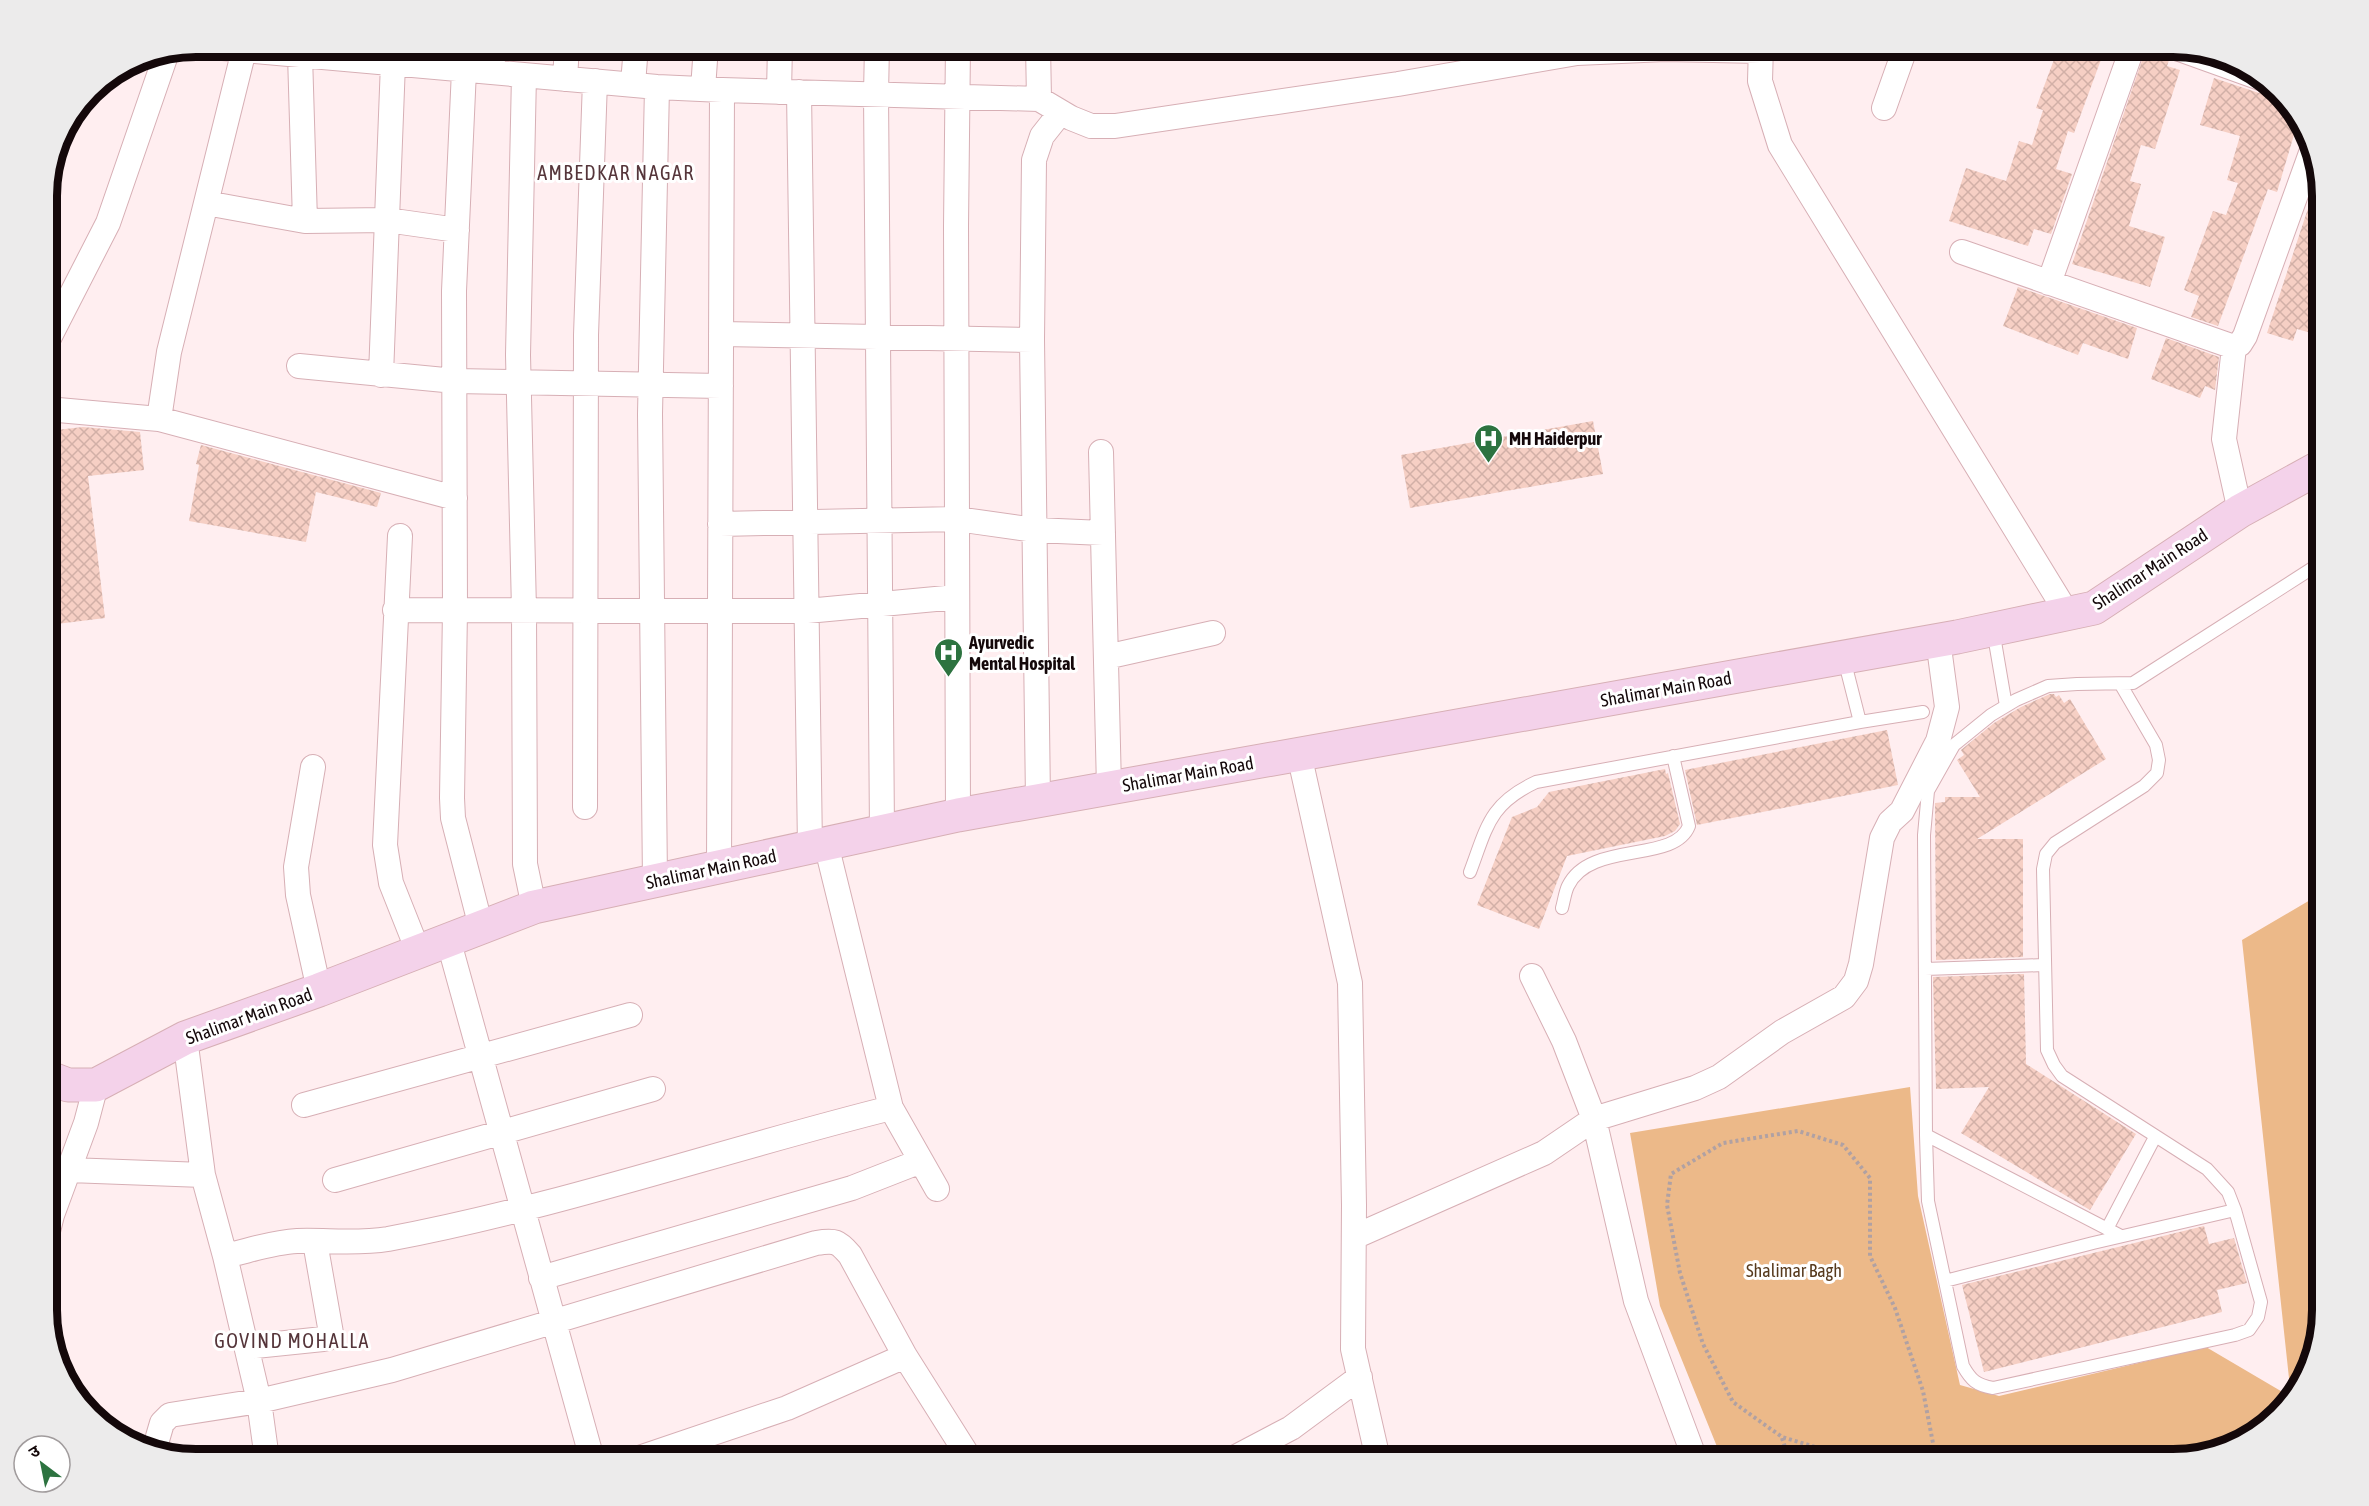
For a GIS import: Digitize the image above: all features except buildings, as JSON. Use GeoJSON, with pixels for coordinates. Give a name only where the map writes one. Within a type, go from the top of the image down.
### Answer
{"type":"FeatureCollection","features":[{"type":"Feature","properties":{"kind":"street"},"geometry":{"type":"LineString","coordinates":[[159,419],[169,352],[243,57]]}},
{"type":"Feature","properties":{"kind":"street"},"geometry":{"type":"LineString","coordinates":[[300,57],[305,220]]}},
{"type":"Feature","properties":{"kind":"street"},"geometry":{"type":"LineString","coordinates":[[370,57],[393,63],[421,57]]}},
{"type":"Feature","properties":{"kind":"street"},"geometry":{"type":"LineString","coordinates":[[429,57],[464,70],[712,90],[1039,99],[1091,126],[1115,126],[1398,84],[1554,57]]}},
{"type":"Feature","properties":{"kind":"street"},"geometry":{"type":"LineString","coordinates":[[492,72],[493,57]]}},
{"type":"Feature","properties":{"kind":"street"},"geometry":{"type":"LineString","coordinates":[[565,79],[566,57]]}},
{"type":"Feature","properties":{"kind":"street"},"geometry":{"type":"LineString","coordinates":[[639,57],[645,85],[651,385],[655,881]]}},
{"type":"Feature","properties":{"kind":"street"},"geometry":{"type":"LineString","coordinates":[[708,57],[712,90],[721,334],[719,867]]}},
{"type":"Feature","properties":{"kind":"street"},"geometry":{"type":"LineString","coordinates":[[782,57],[789,92],[802,336],[807,611],[818,846],[891,1108],[937,1190]]}},
{"type":"Feature","properties":{"kind":"street"},"geometry":{"type":"LineString","coordinates":[[877,57],[882,832]]}},
{"type":"Feature","properties":{"kind":"street"},"geometry":{"type":"LineString","coordinates":[[958,57],[956,339],[958,815]]}},
{"type":"Feature","properties":{"kind":"street"},"geometry":{"type":"LineString","coordinates":[[1038,57],[1039,99]]}},
{"type":"Feature","properties":{"kind":"street"},"geometry":{"type":"LineString","coordinates":[[1761,57],[1760,81],[1780,145],[2067,613]]}},
{"type":"Feature","properties":{"kind":"street"},"geometry":{"type":"LineString","coordinates":[[1884,108],[1902,57]]}},
{"type":"Feature","properties":{"kind":"street"},"geometry":{"type":"LineString","coordinates":[[2049,283],[2129,57]]}},
{"type":"Feature","properties":{"kind":"street"},"geometry":{"type":"LineString","coordinates":[[57,322],[108,223],[164,61]]}},
{"type":"Feature","properties":{"kind":"street"},"geometry":{"type":"LineString","coordinates":[[381,375],[393,63]]}},
{"type":"Feature","properties":{"kind":"street"},"geometry":{"type":"LineString","coordinates":[[464,70],[454,291],[453,818],[481,927]]}},
{"type":"Feature","properties":{"kind":"street"},"geometry":{"type":"LineString","coordinates":[[524,75],[518,382],[524,610],[525,864],[534,908]]}},
{"type":"Feature","properties":{"kind":"street"},"geometry":{"type":"LineString","coordinates":[[585,807],[586,384],[589,209],[595,81]]}},
{"type":"Feature","properties":{"kind":"street"},"geometry":{"type":"LineString","coordinates":[[1038,801],[1032,340],[1034,160],[1042,136],[1061,112]]}},
{"type":"Feature","properties":{"kind":"street"},"geometry":{"type":"LineString","coordinates":[[1962,252],[2234,347],[2240,344],[2245,336],[2308,163]]}},
{"type":"Feature","properties":{"kind":"street"},"geometry":{"type":"LineString","coordinates":[[206,203],[305,220],[387,220],[457,230]]}},
{"type":"Feature","properties":{"kind":"street"},"geometry":{"type":"LineString","coordinates":[[721,334],[1032,340]]}},
{"type":"Feature","properties":{"kind":"street"},"geometry":{"type":"LineString","coordinates":[[2234,347],[2224,439],[2240,511]]}},
{"type":"Feature","properties":{"kind":"street"},"geometry":{"type":"LineString","coordinates":[[299,366],[455,381],[721,386]]}},
{"type":"Feature","properties":{"kind":"street"},"geometry":{"type":"LineString","coordinates":[[57,410],[159,419],[455,498]]}},
{"type":"Feature","properties":{"kind":"street"},"geometry":{"type":"LineString","coordinates":[[1101,452],[1109,788]]}},
{"type":"Feature","properties":{"kind":"street","name":"Shalimar Main Road"},"geometry":{"type":"LineString","coordinates":[[57,1081],[68,1085],[96,1085],[185,1038],[534,908],[958,815],[1938,640],[2094,608],[2240,511],[2312,471]]}},
{"type":"Feature","properties":{"kind":"street"},"geometry":{"type":"LineString","coordinates":[[720,524],[957,519],[1035,530],[1103,533]]}},
{"type":"Feature","properties":{"kind":"street"},"geometry":{"type":"LineString","coordinates":[[400,536],[385,845],[391,883],[418,951]]}},
{"type":"Feature","properties":{"kind":"street"},"geometry":{"type":"LineString","coordinates":[[396,610],[807,611],[957,597]]}},
{"type":"Feature","properties":{"kind":"street"},"geometry":{"type":"LineString","coordinates":[[1106,657],[1213,633]]}},
{"type":"Feature","properties":{"kind":"street"},"geometry":{"type":"LineString","coordinates":[[1354,1237],[1544,1153],[1594,1119],[1695,1088],[1719,1077],[1782,1032],[1844,997],[1856,981],[1882,838],[1890,822],[1902,811],[1938,741],[1947,707],[1938,640]]}},
{"type":"Feature","properties":{"kind":"street"},"geometry":{"type":"LineString","coordinates":[[1299,754],[1350,983],[1354,1237],[1353,1349],[1376,1449]]}},
{"type":"Feature","properties":{"kind":"street"},"geometry":{"type":"LineString","coordinates":[[313,767],[296,867],[298,895],[319,990]]}},
{"type":"Feature","properties":{"kind":"street"},"geometry":{"type":"LineString","coordinates":[[448,939],[589,1449]]}},
{"type":"Feature","properties":{"kind":"street"},"geometry":{"type":"LineString","coordinates":[[1532,976],[1564,1041],[1594,1119],[1636,1301],[1691,1449]]}},
{"type":"Feature","properties":{"kind":"street"},"geometry":{"type":"LineString","coordinates":[[304,1105],[630,1015]]}},
{"type":"Feature","properties":{"kind":"street"},"geometry":{"type":"LineString","coordinates":[[185,1038],[203,1175],[247,1347],[259,1401],[266,1449]]}},
{"type":"Feature","properties":{"kind":"street"},"geometry":{"type":"LineString","coordinates":[[57,1205],[86,1123],[96,1085]]}},
{"type":"Feature","properties":{"kind":"street"},"geometry":{"type":"LineString","coordinates":[[335,1180],[653,1089]]}},
{"type":"Feature","properties":{"kind":"street"},"geometry":{"type":"LineString","coordinates":[[225,1256],[285,1242],[387,1239],[522,1210],[891,1108]]}},
{"type":"Feature","properties":{"kind":"street"},"geometry":{"type":"LineString","coordinates":[[541,1278],[831,1194],[921,1161]]}},
{"type":"Feature","properties":{"kind":"street"},"geometry":{"type":"LineString","coordinates":[[69,1170],[203,1175]]}},
{"type":"Feature","properties":{"kind":"street"},"geometry":{"type":"LineString","coordinates":[[156,1443],[162,1423],[170,1415],[259,1401],[392,1370],[828,1241],[840,1243],[850,1255],[906,1356],[963,1449]]}},
{"type":"Feature","properties":{"kind":"street"},"geometry":{"type":"LineString","coordinates":[[247,1347],[328,1338],[331,1333],[315,1242]]}},
{"type":"Feature","properties":{"kind":"street"},"geometry":{"type":"LineString","coordinates":[[668,1449],[787,1408],[906,1356]]}},
{"type":"Feature","properties":{"kind":"street"},"geometry":{"type":"LineString","coordinates":[[1252,1449],[1291,1428],[1360,1377]]}},
{"type":"Feature","properties":{"kind":"lane"},"geometry":{"type":"LineString","coordinates":[[2121,685],[2156,746],[2159,760],[2157,773],[2144,786],[2055,843],[2046,854],[2043,869],[2047,1050],[2061,1076],[2207,1168],[2228,1192],[2261,1302],[2258,1317],[2249,1330],[2235,1335],[1993,1388],[1977,1385],[1963,1366],[1928,1201],[1924,835],[1928,791],[1954,745],[1991,715],[2006,706],[2048,686],[2133,683],[2312,568]]}},
{"type":"Feature","properties":{"kind":"lane"},"geometry":{"type":"LineString","coordinates":[[1993,629],[2006,706]]}},
{"type":"Feature","properties":{"kind":"lane"},"geometry":{"type":"LineString","coordinates":[[1843,657],[1860,722]]}},
{"type":"Feature","properties":{"kind":"lane"},"geometry":{"type":"LineString","coordinates":[[1470,872],[1490,819],[1503,801],[1518,790],[1536,782],[1923,712]]}},
{"type":"Feature","properties":{"kind":"lane"},"geometry":{"type":"LineString","coordinates":[[1562,908],[1568,885],[1585,867],[1601,859],[1670,844],[1686,835],[1689,826],[1673,756]]}},
{"type":"Feature","properties":{"kind":"lane"},"geometry":{"type":"LineString","coordinates":[[1925,969],[2044,965]]}},
{"type":"Feature","properties":{"kind":"lane"},"geometry":{"type":"LineString","coordinates":[[1926,1135],[2121,1236]]}},
{"type":"Feature","properties":{"kind":"lane"},"geometry":{"type":"LineString","coordinates":[[2107,1229],[2155,1137]]}},
{"type":"Feature","properties":{"kind":"lane"},"geometry":{"type":"LineString","coordinates":[[1945,1281],[2121,1236],[2235,1210]]}},
{"type":"Feature","properties":{"kind":"path"},"geometry":{"type":"LineString","coordinates":[[1820,1449],[1782,1437],[1733,1402],[1703,1344],[1680,1274],[1667,1205],[1671,1174],[1723,1143],[1798,1131],[1843,1145],[1870,1178],[1870,1256],[1895,1308],[1923,1390],[1934,1449]]}},
{"type":"Feature","properties":{"kind":"path"},"geometry":{"type":"LineString","coordinates":[[1782,1437],[1786,1449]]}},
{"type":"Feature","properties":{"kind":"green space","name":"Shalimar Bagh"},"geometry":{"type":"Polygon","coordinates":[[[2312,899],[2312,1310],[2307,1346],[2290,1386],[2242,940],[2312,899]]]}},
{"type":"Feature","properties":{"kind":"green space","name":"Shalimar Bagh"},"geometry":{"type":"Polygon","coordinates":[[[1910,1087],[1918,1196],[1960,1385],[1999,1396],[2206,1347],[2284,1393],[2250,1426],[2218,1442],[2200,1446],[2182,1449],[1718,1449],[1660,1306],[1630,1133],[1910,1087]]]}},
{"type":"Feature","properties":{"kind":"place","name":"MH Haiderpur"},"geometry":{"type":"Point","coordinates":[1488,464]}},
{"type":"Feature","properties":{"kind":"place","name":"Ayurvedic Mental Hospital"},"geometry":{"type":"Point","coordinates":[948,678]}},
{"type":"Feature","properties":{"kind":"district","name":"AMBEDKAR NAGAR"},"geometry":{"type":"Point","coordinates":[616,172]}},
{"type":"Feature","properties":{"kind":"district","name":"GOVIND MOHALLA"},"geometry":{"type":"Point","coordinates":[292,1340]}}]}
